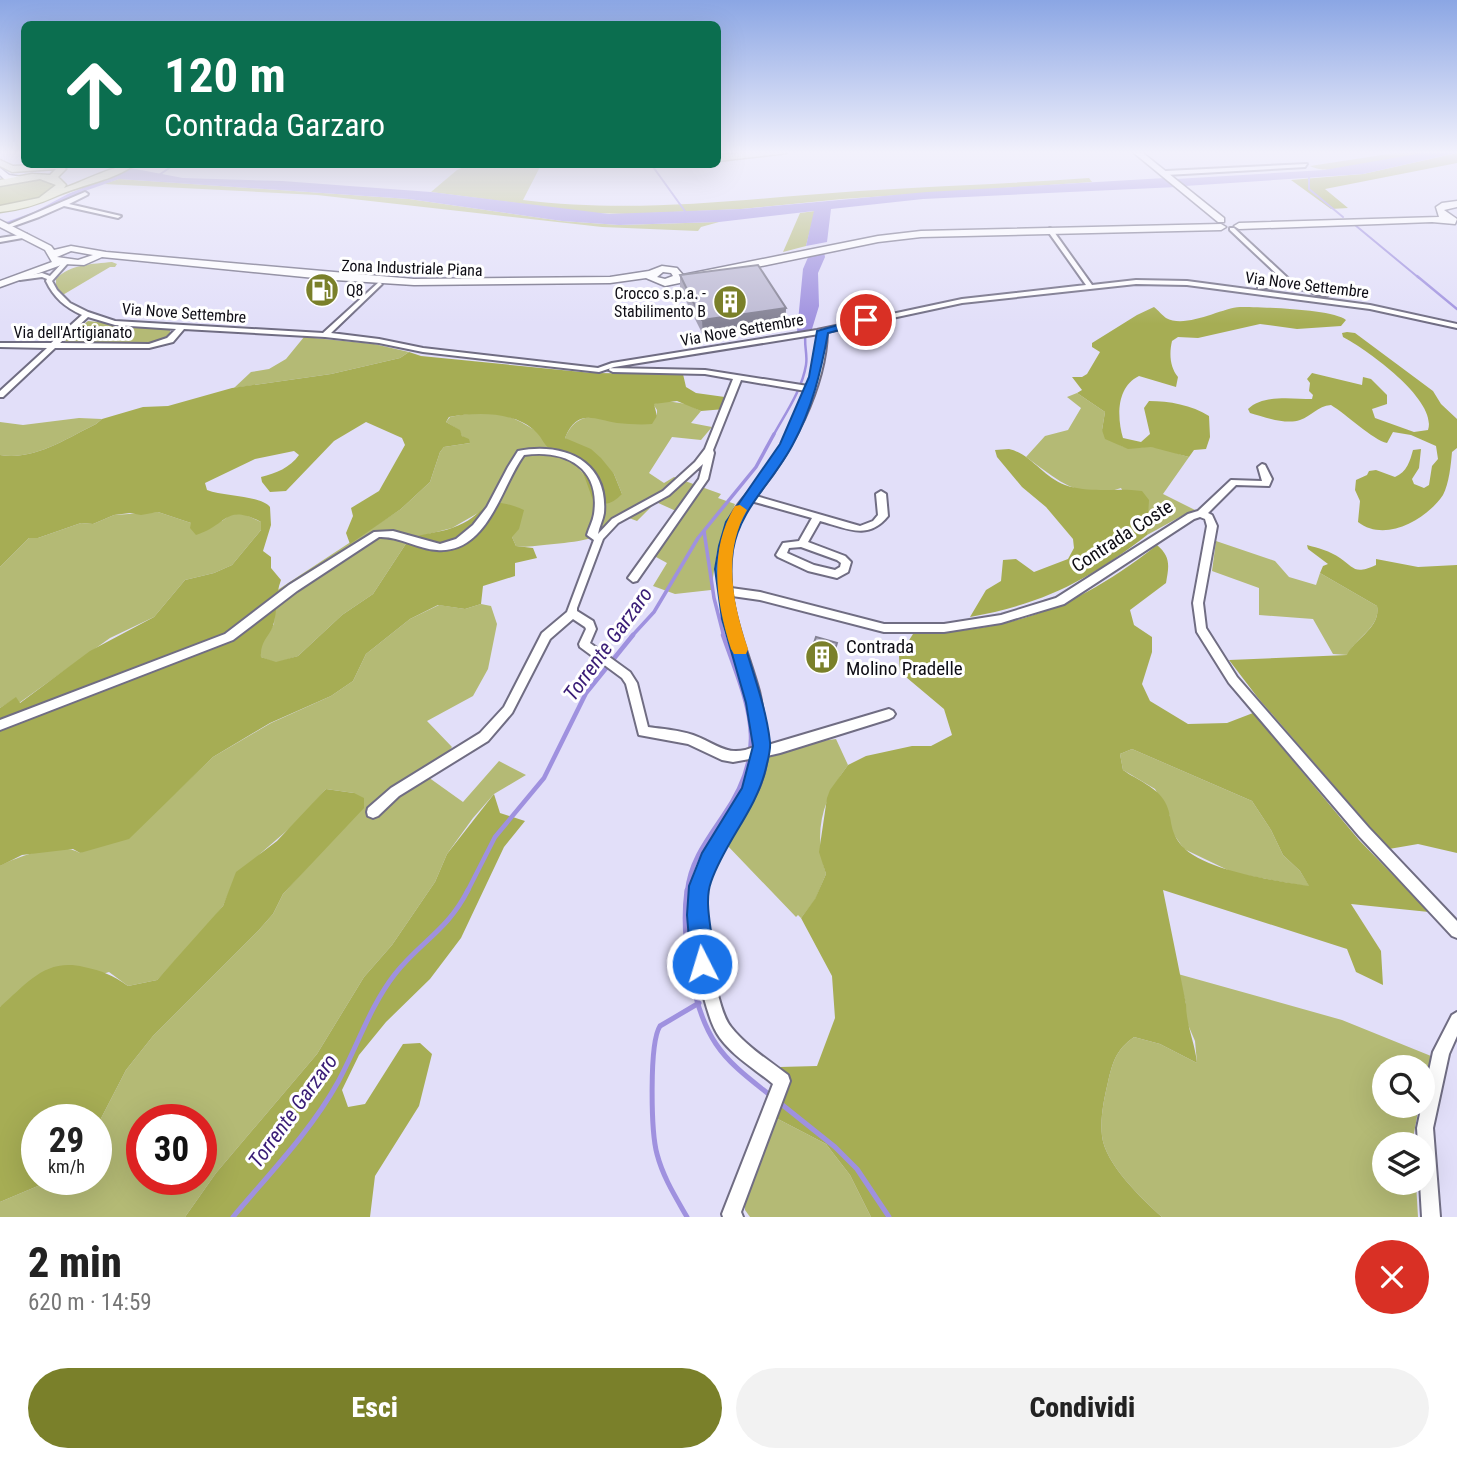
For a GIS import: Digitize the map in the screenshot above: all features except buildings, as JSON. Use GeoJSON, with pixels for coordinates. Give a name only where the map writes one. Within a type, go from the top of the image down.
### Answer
{"type":"FeatureCollection","features":[{"type":"Feature","properties":{"kind":"main road"},"geometry":{"type":"LineString","coordinates":[[20,210],[2,224],[48,248],[54,259],[64,261]]}},
{"type":"Feature","properties":{"kind":"main road"},"geometry":{"type":"LineString","coordinates":[[1209,210],[1227,225]]}},
{"type":"Feature","properties":{"kind":"main road"},"geometry":{"type":"LineString","coordinates":[[653,278],[662,269],[677,276],[890,233],[928,230],[1227,225],[1427,216],[1440,211],[1456,222]]}},
{"type":"Feature","properties":{"kind":"main road"},"geometry":{"type":"LineString","coordinates":[[834,246],[920,234],[1432,219],[1456,222]]}},
{"type":"Feature","properties":{"kind":"main road","name":"Zona Industriale Piana"},"geometry":{"type":"LineString","coordinates":[[26,236],[100,254],[335,277],[414,282],[610,281],[653,278]]}},
{"type":"Feature","properties":{"kind":"main road"},"geometry":{"type":"LineString","coordinates":[[35,272],[49,262],[52,255],[74,248]]}},
{"type":"Feature","properties":{"kind":"main road"},"geometry":{"type":"LineString","coordinates":[[84,263],[100,254]]}},
{"type":"Feature","properties":{"kind":"main road","name":"Zona Industriale Piana"},"geometry":{"type":"LineString","coordinates":[[64,261],[84,263],[114,260],[379,284],[512,286],[653,278]]}},
{"type":"Feature","properties":{"kind":"main road"},"geometry":{"type":"LineString","coordinates":[[0,284],[64,261]]}},
{"type":"Feature","properties":{"kind":"street"},"geometry":{"type":"LineString","coordinates":[[2,224],[45,210]]}},
{"type":"Feature","properties":{"kind":"street"},"geometry":{"type":"LineString","coordinates":[[89,210],[118,216]]}},
{"type":"Feature","properties":{"kind":"street"},"geometry":{"type":"LineString","coordinates":[[1227,225],[1295,286],[1314,293],[1392,310]]}},
{"type":"Feature","properties":{"kind":"street"},"geometry":{"type":"LineString","coordinates":[[1050,230],[1090,286]]}},
{"type":"Feature","properties":{"kind":"street"},"geometry":{"type":"LineString","coordinates":[[0,240],[26,236]]}},
{"type":"Feature","properties":{"kind":"street"},"geometry":{"type":"LineString","coordinates":[[54,276],[64,261]]}},
{"type":"Feature","properties":{"kind":"street"},"geometry":{"type":"LineString","coordinates":[[20,278],[54,276],[84,263]]}},
{"type":"Feature","properties":{"kind":"street","name":"Via Nove Settembre"},"geometry":{"type":"LineString","coordinates":[[54,276],[49,284],[63,304],[86,315],[115,323],[325,335],[379,341],[423,350],[599,370],[612,365],[820,331],[962,301],[1090,286],[1160,282],[1392,310],[1457,326]]}},
{"type":"Feature","properties":{"kind":"street"},"geometry":{"type":"LineString","coordinates":[[1226,288],[1271,288],[1286,284],[1286,279]]}},
{"type":"Feature","properties":{"kind":"street"},"geometry":{"type":"LineString","coordinates":[[325,335],[379,284]]}},
{"type":"Feature","properties":{"kind":"street"},"geometry":{"type":"LineString","coordinates":[[0,396],[86,315]]}},
{"type":"Feature","properties":{"kind":"street","name":"Via dell'Artigianato"},"geometry":{"type":"LineString","coordinates":[[0,345],[149,346],[170,340],[181,328]]}},
{"type":"Feature","properties":{"kind":"street"},"geometry":{"type":"LineString","coordinates":[[734,1217],[731,1214],[782,1081],[725,1033],[702,964],[697,915],[699,886],[709,860],[751,791],[761,753],[755,703],[730,619],[723,569],[733,522],[787,444],[810,389],[820,331]]}},
{"type":"Feature","properties":{"kind":"street"},"geometry":{"type":"LineString","coordinates":[[599,370],[685,371],[810,389]]}},
{"type":"Feature","properties":{"kind":"street"},"geometry":{"type":"LineString","coordinates":[[373,812],[395,792],[484,737],[508,710],[546,636],[572,613],[599,538],[615,521],[666,493],[698,464],[709,450],[738,377]]}},
{"type":"Feature","properties":{"kind":"street"},"geometry":{"type":"LineString","coordinates":[[0,725],[229,637],[293,588],[377,534],[385,533],[419,545],[451,548],[482,520],[501,492],[512,463],[521,453],[555,450],[568,454],[589,470],[597,482],[599,517],[593,534],[599,538]]}},
{"type":"Feature","properties":{"kind":"street"},"geometry":{"type":"LineString","coordinates":[[633,578],[704,479],[709,450]]}},
{"type":"Feature","properties":{"kind":"street"},"geometry":{"type":"LineString","coordinates":[[1202,514],[1234,482],[1266,484],[1267,479],[1262,467]]}},
{"type":"Feature","properties":{"kind":"street"},"geometry":{"type":"LineString","coordinates":[[750,497],[862,529],[870,527],[883,516],[881,494]]}},
{"type":"Feature","properties":{"kind":"street","name":"Contrada Coste"},"geometry":{"type":"LineString","coordinates":[[726,591],[760,596],[884,628],[934,629],[967,625],[1001,619],[1060,601],[1191,516],[1202,514],[1209,517],[1212,526],[1198,603],[1201,629],[1233,680],[1364,832],[1457,931]]}},
{"type":"Feature","properties":{"kind":"street"},"geometry":{"type":"LineString","coordinates":[[802,544],[817,518]]}},
{"type":"Feature","properties":{"kind":"street"},"geometry":{"type":"LineString","coordinates":[[802,544],[841,558],[846,562],[844,569],[837,573],[827,572],[781,555],[786,545],[802,544]]}},
{"type":"Feature","properties":{"kind":"street"},"geometry":{"type":"LineString","coordinates":[[572,613],[589,624],[591,629],[584,644],[586,647],[612,664],[631,683],[643,731],[690,739],[722,755],[733,757],[761,753],[889,714]]}},
{"type":"Feature","properties":{"kind":"street"},"geometry":{"type":"LineString","coordinates":[[1431,1217],[1425,1128],[1441,1052],[1446,1037],[1457,1020]]}},
{"type":"Feature","properties":{"kind":"green space"},"geometry":{"type":"Polygon","coordinates":[[[449,210],[484,210],[562,221],[619,225],[719,222],[701,227],[698,231],[602,227],[449,210]]]}},
{"type":"Feature","properties":{"kind":"green space"},"geometry":{"type":"Polygon","coordinates":[[[568,210],[723,210],[628,214],[568,210]]]}},
{"type":"Feature","properties":{"kind":"green space"},"geometry":{"type":"Polygon","coordinates":[[[815,211],[806,246],[783,252],[800,213],[815,211]]]}},
{"type":"Feature","properties":{"kind":"green space"},"geometry":{"type":"Polygon","coordinates":[[[112,262],[117,264],[115,267],[110,267],[61,296],[56,279],[68,270],[112,262]]]}},
{"type":"Feature","properties":{"kind":"green space"},"geometry":{"type":"Polygon","coordinates":[[[1154,307],[1166,318],[1174,321],[1193,320],[1240,307],[1312,311],[1346,320],[1341,326],[1297,329],[1260,324],[1198,338],[1178,337],[1172,341],[1171,360],[1178,377],[1176,387],[1139,376],[1131,381],[1122,395],[1120,421],[1123,438],[1141,442],[1150,434],[1144,408],[1149,401],[1180,404],[1202,412],[1209,416],[1210,437],[1206,449],[1194,450],[1189,457],[1151,447],[1128,449],[1105,439],[1102,430],[1105,412],[1077,393],[1082,390],[1072,377],[1087,374],[1100,352],[1092,347],[1092,343],[1154,307]]]}},
{"type":"Feature","properties":{"kind":"green space"},"geometry":{"type":"Polygon","coordinates":[[[88,321],[164,329],[170,330],[170,334],[164,340],[151,344],[64,342],[64,339],[88,321]]]}},
{"type":"Feature","properties":{"kind":"green space"},"geometry":{"type":"Polygon","coordinates":[[[1342,333],[1355,333],[1433,391],[1441,404],[1457,419],[1457,448],[1452,452],[1443,495],[1426,513],[1404,526],[1380,530],[1358,522],[1360,501],[1355,490],[1356,480],[1367,475],[1369,471],[1376,470],[1395,477],[1405,469],[1413,450],[1421,449],[1419,468],[1412,479],[1414,484],[1424,488],[1429,485],[1432,466],[1438,459],[1436,446],[1411,435],[1393,432],[1387,443],[1381,441],[1331,405],[1294,421],[1268,418],[1250,413],[1248,409],[1270,399],[1312,399],[1307,379],[1312,373],[1362,385],[1363,377],[1371,379],[1387,395],[1387,404],[1372,409],[1375,418],[1414,432],[1428,430],[1428,418],[1412,391],[1383,364],[1343,337],[1342,333]]]}},
{"type":"Feature","properties":{"kind":"green space"},"geometry":{"type":"Polygon","coordinates":[[[304,337],[374,344],[409,352],[400,358],[331,374],[234,388],[251,372],[269,369],[286,359],[304,337]]]}},
{"type":"Feature","properties":{"kind":"green space"},"geometry":{"type":"Polygon","coordinates":[[[409,352],[421,356],[592,373],[683,374],[686,387],[696,393],[732,398],[725,409],[701,411],[677,401],[654,404],[657,416],[652,424],[617,423],[594,418],[575,422],[565,438],[591,449],[614,474],[622,494],[609,503],[593,500],[579,468],[548,447],[528,426],[507,417],[484,414],[449,417],[446,422],[460,430],[470,443],[444,447],[430,482],[401,509],[350,544],[346,533],[353,516],[351,508],[379,491],[405,445],[402,438],[366,422],[334,441],[286,491],[270,492],[261,477],[287,467],[299,455],[294,451],[255,459],[205,483],[207,490],[258,500],[270,507],[271,525],[263,551],[271,557],[271,568],[281,580],[275,620],[263,644],[261,657],[276,662],[298,656],[342,615],[373,594],[409,539],[464,523],[491,504],[510,505],[524,510],[519,529],[512,537],[516,546],[533,548],[537,558],[515,563],[515,576],[483,586],[481,604],[465,609],[438,605],[410,619],[366,654],[353,681],[331,696],[270,723],[213,757],[129,839],[80,853],[73,849],[22,855],[0,866],[0,708],[16,697],[20,703],[90,651],[154,617],[185,580],[214,573],[232,565],[261,530],[261,522],[233,515],[196,535],[190,528],[191,523],[158,512],[114,515],[93,524],[81,523],[38,538],[29,538],[0,567],[0,455],[38,452],[62,442],[102,419],[143,407],[168,406],[232,388],[331,374],[400,358],[409,352]]]}},
{"type":"Feature","properties":{"kind":"green space"},"geometry":{"type":"Polygon","coordinates":[[[1077,393],[1105,412],[1102,430],[1120,445],[1156,447],[1189,457],[1163,494],[1201,513],[1189,512],[1147,535],[1121,488],[1106,492],[1081,490],[1059,480],[1026,457],[1045,436],[1068,430],[1081,408],[1067,397],[1077,393]]]}},
{"type":"Feature","properties":{"kind":"green space"},"geometry":{"type":"Polygon","coordinates":[[[666,401],[687,404],[701,411],[691,423],[712,427],[701,440],[672,437],[649,473],[664,483],[674,477],[721,494],[718,498],[735,504],[717,552],[711,590],[675,594],[653,586],[667,563],[645,551],[676,511],[656,502],[637,521],[621,515],[608,530],[592,538],[530,547],[516,546],[512,537],[485,509],[452,528],[409,539],[373,594],[342,615],[298,656],[276,663],[261,657],[260,646],[274,624],[276,591],[401,509],[430,482],[444,447],[470,443],[459,430],[446,422],[450,417],[491,413],[515,419],[541,434],[566,455],[585,477],[589,487],[622,494],[614,474],[565,438],[571,427],[587,418],[644,423],[657,416],[653,404],[666,401]]]}},
{"type":"Feature","properties":{"kind":"green space"},"geometry":{"type":"Polygon","coordinates":[[[79,418],[102,419],[62,442],[38,452],[0,455],[0,422],[23,425],[79,418]]]}},
{"type":"Feature","properties":{"kind":"green space"},"geometry":{"type":"Polygon","coordinates":[[[1009,449],[1024,456],[1050,477],[1065,485],[1084,489],[1142,491],[1149,500],[1147,535],[1105,565],[1064,588],[1020,605],[970,617],[986,590],[1001,581],[1003,560],[1016,559],[1034,572],[1068,559],[1074,548],[1073,539],[1046,507],[1022,487],[997,457],[995,450],[1009,449]]]}},
{"type":"Feature","properties":{"kind":"green space"},"geometry":{"type":"Polygon","coordinates":[[[158,512],[191,523],[222,521],[230,515],[242,513],[261,522],[261,530],[232,565],[214,573],[185,580],[154,617],[110,638],[19,703],[16,698],[0,708],[0,567],[29,538],[38,538],[81,523],[93,524],[114,515],[158,512]]]}},
{"type":"Feature","properties":{"kind":"green space"},"geometry":{"type":"Polygon","coordinates":[[[1216,541],[1275,561],[1289,577],[1316,585],[1320,573],[1377,606],[1375,620],[1348,655],[1333,654],[1313,619],[1259,615],[1259,588],[1212,571],[1216,541]]]}},
{"type":"Feature","properties":{"kind":"green space"},"geometry":{"type":"Polygon","coordinates":[[[1157,545],[1168,562],[1166,583],[1130,610],[1134,625],[1152,637],[1152,652],[1142,684],[1150,701],[1188,724],[1227,723],[1253,713],[1359,840],[1429,912],[1351,904],[1381,951],[1383,985],[1356,972],[1347,949],[1163,890],[1197,1063],[1160,1044],[1134,1037],[1119,1051],[1114,1062],[1105,1095],[1102,1122],[1102,1136],[1110,1158],[1126,1180],[1162,1217],[871,1217],[850,1175],[826,1144],[776,1118],[788,1084],[780,1067],[817,1066],[835,1018],[832,976],[801,918],[815,899],[826,874],[819,852],[830,790],[848,765],[866,756],[912,746],[931,746],[952,735],[944,709],[900,672],[899,656],[913,634],[983,628],[1043,612],[1072,600],[1128,567],[1157,545]],[[1132,749],[1120,754],[1123,770],[1152,788],[1165,802],[1177,840],[1193,855],[1242,874],[1309,886],[1300,871],[1283,855],[1252,801],[1132,749]]]}},
{"type":"Feature","properties":{"kind":"green space"},"geometry":{"type":"Polygon","coordinates":[[[1307,545],[1332,553],[1359,570],[1376,565],[1376,559],[1418,567],[1457,565],[1457,853],[1418,844],[1389,849],[1258,698],[1229,660],[1347,655],[1371,627],[1377,614],[1377,606],[1320,573],[1323,566],[1328,564],[1308,549],[1307,545]]]}},
{"type":"Feature","properties":{"kind":"green space"},"geometry":{"type":"Polygon","coordinates":[[[481,604],[491,606],[497,624],[488,669],[473,696],[427,721],[452,747],[428,777],[463,802],[499,761],[526,775],[494,794],[473,818],[447,854],[435,882],[392,945],[364,977],[317,1054],[217,1172],[217,1104],[126,1104],[126,1195],[200,1195],[185,1217],[0,1217],[0,1202],[21,1193],[112,1195],[112,1104],[108,1104],[126,1070],[153,1036],[273,914],[283,894],[342,829],[354,793],[326,789],[298,821],[261,853],[230,890],[223,906],[203,931],[157,980],[128,986],[109,972],[0,1007],[0,866],[28,854],[51,849],[80,853],[166,802],[213,757],[271,723],[331,696],[353,681],[366,654],[410,619],[439,605],[465,609],[481,604]]]}},
{"type":"Feature","properties":{"kind":"green space"},"geometry":{"type":"Polygon","coordinates":[[[836,739],[848,765],[832,791],[822,816],[820,844],[826,874],[815,900],[801,918],[798,915],[796,917],[725,843],[760,788],[770,748],[836,739]]]}},
{"type":"Feature","properties":{"kind":"green space"},"geometry":{"type":"Polygon","coordinates":[[[1132,749],[1252,801],[1283,855],[1300,871],[1310,887],[1234,873],[1184,849],[1170,829],[1170,816],[1155,789],[1123,770],[1120,754],[1132,749]]]}},
{"type":"Feature","properties":{"kind":"green space"},"geometry":{"type":"Polygon","coordinates":[[[326,789],[354,793],[364,798],[364,808],[283,894],[273,914],[258,931],[153,1036],[126,1070],[108,1104],[21,1104],[21,1193],[0,1202],[0,1007],[29,981],[58,966],[70,965],[96,970],[128,986],[157,980],[223,906],[236,872],[277,841],[326,789]]]}},
{"type":"Feature","properties":{"kind":"green space"},"geometry":{"type":"Polygon","coordinates":[[[494,794],[500,813],[525,821],[504,847],[461,938],[430,979],[386,1022],[359,1055],[342,1090],[348,1107],[365,1104],[403,1044],[420,1043],[432,1054],[419,1106],[375,1176],[370,1217],[185,1217],[200,1195],[217,1195],[217,1172],[317,1054],[364,977],[392,945],[435,882],[447,854],[494,794]]]}},
{"type":"Feature","properties":{"kind":"green space"},"geometry":{"type":"Polygon","coordinates":[[[1178,974],[1342,1020],[1429,1055],[1372,1055],[1372,1118],[1417,1118],[1414,1132],[1372,1132],[1372,1195],[1417,1195],[1418,1217],[1162,1217],[1126,1180],[1110,1158],[1102,1136],[1103,1109],[1114,1062],[1119,1051],[1134,1037],[1160,1044],[1197,1063],[1195,1041],[1186,1020],[1186,1004],[1178,974]]]}},
{"type":"Feature","properties":{"kind":"green space"},"geometry":{"type":"Polygon","coordinates":[[[776,1118],[826,1144],[850,1175],[871,1217],[750,1217],[745,1210],[745,1200],[776,1118]]]}},
{"type":"Feature","properties":{"kind":"shaded area"},"geometry":{"type":"Polygon","coordinates":[[[43,210],[13,223],[9,221],[43,210]]]}},
{"type":"Feature","properties":{"kind":"shaded area"},"geometry":{"type":"Polygon","coordinates":[[[484,210],[575,210],[609,214],[720,210],[831,210],[827,242],[806,246],[814,211],[719,222],[619,225],[562,221],[484,210]]]}},
{"type":"Feature","properties":{"kind":"shaded area"},"geometry":{"type":"Polygon","coordinates":[[[824,252],[825,257],[818,273],[819,306],[812,329],[797,332],[803,269],[809,255],[824,252]]]}},
{"type":"Feature","properties":{"kind":"waterway"},"geometry":{"type":"LineString","coordinates":[[684,210],[687,214]]}},
{"type":"Feature","properties":{"kind":"waterway"},"geometry":{"type":"LineString","coordinates":[[1334,210],[1343,217]]}},
{"type":"Feature","properties":{"kind":"waterway"},"geometry":{"type":"LineString","coordinates":[[0,224],[15,221]]}},
{"type":"Feature","properties":{"kind":"waterway"},"geometry":{"type":"LineString","coordinates":[[1355,225],[1419,278]]}},
{"type":"Feature","properties":{"kind":"waterway"},"geometry":{"type":"LineString","coordinates":[[1417,276],[1457,309]]}},
{"type":"Feature","properties":{"kind":"waterway","name":"Torrente Garzaro"},"geometry":{"type":"LineString","coordinates":[[773,436],[801,384],[806,361],[806,332]]}},
{"type":"Feature","properties":{"kind":"waterway","name":"Torrente Garzaro"},"geometry":{"type":"LineString","coordinates":[[631,637],[654,612],[698,538],[756,467],[774,434]]}},
{"type":"Feature","properties":{"kind":"waterway"},"geometry":{"type":"LineString","coordinates":[[704,531],[714,598],[724,637]]}},
{"type":"Feature","properties":{"kind":"waterway","name":"Torrente Garzaro"},"geometry":{"type":"LineString","coordinates":[[467,892],[495,837],[544,778],[586,693],[633,635]]}},
{"type":"Feature","properties":{"kind":"waterway"},"geometry":{"type":"LineString","coordinates":[[687,892],[700,852],[738,792],[747,769],[751,748],[747,706],[723,635]]}},
{"type":"Feature","properties":{"kind":"waterway","name":"Torrente Garzaro"},"geometry":{"type":"LineString","coordinates":[[233,1217],[289,1152],[327,1100],[386,986],[404,963],[452,916],[468,890]]}},
{"type":"Feature","properties":{"kind":"waterway"},"geometry":{"type":"LineString","coordinates":[[687,890],[687,948],[698,1004]]}},
{"type":"Feature","properties":{"kind":"waterway"},"geometry":{"type":"LineString","coordinates":[[687,1217],[666,1179],[657,1154],[652,1108],[653,1068],[656,1035],[660,1026],[698,1004]]}},
{"type":"Feature","properties":{"kind":"waterway"},"geometry":{"type":"LineString","coordinates":[[698,1004],[707,1029],[716,1044],[741,1072],[771,1096]]}},
{"type":"Feature","properties":{"kind":"waterway"},"geometry":{"type":"LineString","coordinates":[[780,1103],[835,1147],[857,1169],[889,1217]]}},
{"type":"Feature","properties":{"kind":"slow traffic"},"geometry":{"type":"LineString","coordinates":[[740,510],[733,522],[726,546],[723,569],[730,619],[740,649]]}},
{"type":"Feature","properties":{"kind":"place","name":"Q8"},"geometry":{"type":"Point","coordinates":[322,290]}},
{"type":"Feature","properties":{"kind":"place","name":"Crocco s.p.a. - Stabilimento B"},"geometry":{"type":"Point","coordinates":[730,302]}},
{"type":"Feature","properties":{"kind":"place","name":"Contrada Molino Pradelle"},"geometry":{"type":"Point","coordinates":[822,657]}},
{"type":"Feature","properties":{"kind":"route"},"geometry":{"type":"LineString","coordinates":[[702,964],[697,915],[699,886],[709,860],[751,791],[762,746],[755,703],[730,619],[723,569],[726,546],[733,522],[744,503],[787,444],[815,377],[823,331],[866,320]]}}]}
